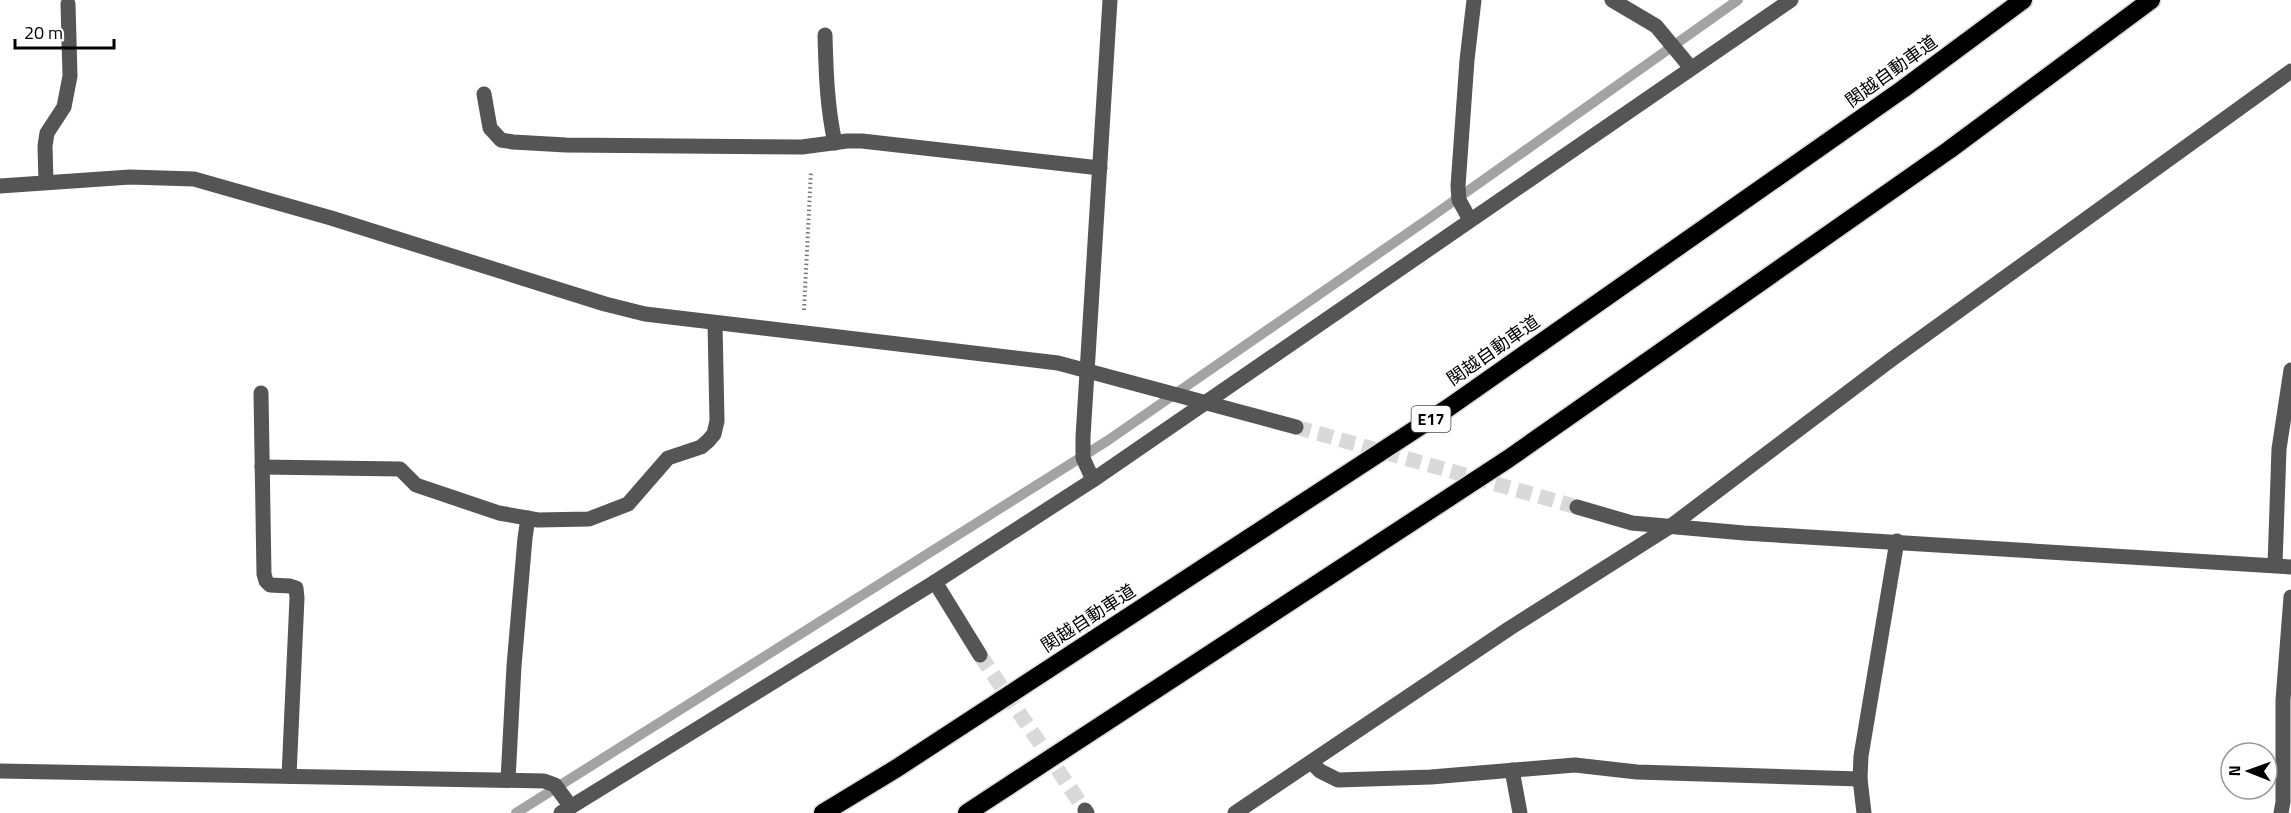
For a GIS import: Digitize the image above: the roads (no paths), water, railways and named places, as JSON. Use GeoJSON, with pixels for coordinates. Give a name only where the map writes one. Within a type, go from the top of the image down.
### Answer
{"type":"FeatureCollection","features":[{"type":"Feature","properties":{"kind":"highway","name":"関越自動車道"},"geometry":{"type":"LineString","coordinates":[[823,813],[897,768],[1448,408],[1903,89],[2023,0]]}},
{"type":"Feature","properties":{"kind":"highway"},"geometry":{"type":"LineString","coordinates":[[967,813],[1508,459],[1949,150],[2151,0]]}},
{"type":"Feature","properties":{"kind":"street"},"geometry":{"type":"LineString","coordinates":[[1093,480],[1083,458],[1085,370],[1110,0]]}},
{"type":"Feature","properties":{"kind":"street"},"geometry":{"type":"LineString","coordinates":[[1470,220],[1459,200],[1458,186],[1467,60],[1474,0]]}},
{"type":"Feature","properties":{"kind":"street"},"geometry":{"type":"LineString","coordinates":[[1612,0],[1656,26],[1691,68]]}},
{"type":"Feature","properties":{"kind":"street"},"geometry":{"type":"LineString","coordinates":[[0,771],[544,781],[555,785],[566,810],[935,582],[1093,480],[1791,0]]}},
{"type":"Feature","properties":{"kind":"street"},"geometry":{"type":"LineString","coordinates":[[46,182],[47,133],[64,107],[70,76],[68,4]]}},
{"type":"Feature","properties":{"kind":"street"},"geometry":{"type":"LineString","coordinates":[[825,35],[826,83],[831,124],[836,143]]}},
{"type":"Feature","properties":{"kind":"street"},"geometry":{"type":"LineString","coordinates":[[1235,813],[1510,628],[1671,526],[1901,352],[2291,71]]}},
{"type":"Feature","properties":{"kind":"street"},"geometry":{"type":"LineString","coordinates":[[484,94],[490,128],[501,140],[513,142],[566,146],[812,146],[862,141],[1100,168]]}},
{"type":"Feature","properties":{"kind":"street"},"geometry":{"type":"LineString","coordinates":[[0,186],[130,177],[172,177],[204,181],[331,218],[605,304],[645,314],[1059,363],[1296,427]]}},
{"type":"Feature","properties":{"kind":"street"},"geometry":{"type":"LineString","coordinates":[[262,467],[400,470],[416,485],[499,513],[564,521],[589,519],[628,504],[668,458],[701,447],[714,434],[717,421],[714,323]]}},
{"type":"Feature","properties":{"kind":"street"},"geometry":{"type":"LineString","coordinates":[[2275,565],[2279,449],[2291,369]]}},
{"type":"Feature","properties":{"kind":"street"},"geometry":{"type":"LineString","coordinates":[[261,393],[266,581],[270,585],[296,588],[297,598],[289,776]]}},
{"type":"Feature","properties":{"kind":"street"},"geometry":{"type":"LineString","coordinates":[[1577,507],[1632,523],[1744,533],[2291,567]]}},
{"type":"Feature","properties":{"kind":"street"},"geometry":{"type":"LineString","coordinates":[[508,780],[514,666],[528,518]]}},
{"type":"Feature","properties":{"kind":"street"},"geometry":{"type":"LineString","coordinates":[[1864,813],[1860,780],[1861,756],[1897,541]]}},
{"type":"Feature","properties":{"kind":"street"},"geometry":{"type":"LineString","coordinates":[[935,582],[980,655]]}},
{"type":"Feature","properties":{"kind":"street"},"geometry":{"type":"LineString","coordinates":[[2281,813],[2283,802],[2283,700],[2291,597]]}},
{"type":"Feature","properties":{"kind":"street"},"geometry":{"type":"LineString","coordinates":[[1312,763],[1320,771],[1338,780],[1431,777],[1550,765],[1575,765],[1637,772],[1860,780]]}},
{"type":"Feature","properties":{"kind":"street"},"geometry":{"type":"LineString","coordinates":[[1512,770],[1520,813]]}},
{"type":"Feature","properties":{"kind":"waterway"},"geometry":{"type":"LineString","coordinates":[[516,813],[1107,441],[1431,217],[1738,0]]}},
{"type":"Feature","properties":{"kind":"tunnel"},"geometry":{"type":"LineString","coordinates":[[1296,427],[1577,507]]}},
{"type":"Feature","properties":{"kind":"tunnel"},"geometry":{"type":"LineString","coordinates":[[980,655],[1085,810]]}}]}
